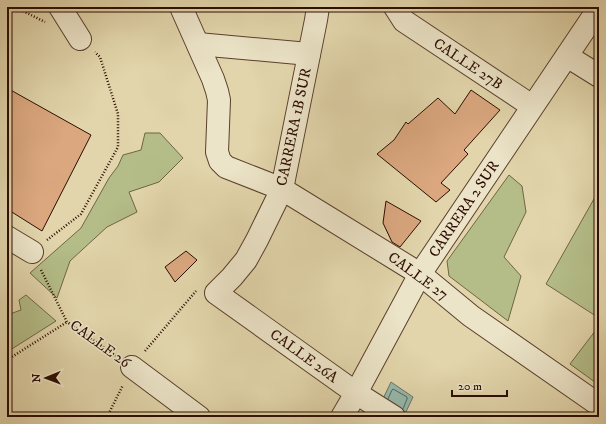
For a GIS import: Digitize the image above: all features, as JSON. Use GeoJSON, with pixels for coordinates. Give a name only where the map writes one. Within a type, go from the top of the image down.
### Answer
{"type":"FeatureCollection","features":[{"type":"Feature","properties":{"kind":"street"},"geometry":{"type":"LineString","coordinates":[[60,7],[80,39]]}},
{"type":"Feature","properties":{"kind":"street"},"geometry":{"type":"LineString","coordinates":[[181,7],[198,44],[309,54]]}},
{"type":"Feature","properties":{"kind":"street","name":"CARRERA 1B SUR"},"geometry":{"type":"LineString","coordinates":[[216,293],[246,260],[282,189],[318,7]]}},
{"type":"Feature","properties":{"kind":"street","name":"CARRERA 2 SUR"},"geometry":{"type":"LineString","coordinates":[[342,417],[420,274],[599,8]]}},
{"type":"Feature","properties":{"kind":"street","name":"CALLE 27B"},"geometry":{"type":"LineString","coordinates":[[400,14],[532,106]]}},
{"type":"Feature","properties":{"kind":"street","name":"CALLE 27"},"geometry":{"type":"LineString","coordinates":[[198,44],[217,91],[219,100],[217,152],[220,161],[226,167],[282,189],[420,274],[471,316],[599,405]]}},
{"type":"Feature","properties":{"kind":"street"},"geometry":{"type":"LineString","coordinates":[[567,56],[599,76]]}},
{"type":"Feature","properties":{"kind":"street"},"geometry":{"type":"LineString","coordinates":[[7,237],[32,252]]}},
{"type":"Feature","properties":{"kind":"street","name":"CALLE 26A"},"geometry":{"type":"LineString","coordinates":[[216,293],[356,393],[394,417]]}},
{"type":"Feature","properties":{"kind":"street","name":"CALLE 26"},"geometry":{"type":"LineString","coordinates":[[132,367],[199,417]]}},
{"type":"Feature","properties":{"kind":"path"},"geometry":{"type":"LineString","coordinates":[[32,252],[81,214],[118,147],[118,114],[100,57],[80,39]]}},
{"type":"Feature","properties":{"kind":"path","name":"CALLE 26"},"geometry":{"type":"LineString","coordinates":[[32,252],[67,322],[132,367]]}},
{"type":"Feature","properties":{"kind":"path"},"geometry":{"type":"LineString","coordinates":[[107,417],[132,367],[197,290],[216,293]]}},
{"type":"Feature","properties":{"kind":"path"},"geometry":{"type":"LineString","coordinates":[[7,360],[67,322]]}},
{"type":"Feature","properties":{"kind":"green space"},"geometry":{"type":"Polygon","coordinates":[[[145,133],[160,133],[183,158],[159,182],[129,192],[137,212],[107,227],[70,261],[57,298],[30,273],[81,228],[123,155],[141,150],[145,133]]]}},
{"type":"Feature","properties":{"kind":"green space"},"geometry":{"type":"Polygon","coordinates":[[[509,175],[522,186],[526,212],[504,257],[521,276],[508,321],[449,276],[447,261],[509,175]]]}},
{"type":"Feature","properties":{"kind":"green space"},"geometry":{"type":"Polygon","coordinates":[[[599,190],[599,318],[546,284],[599,190]]]}},
{"type":"Feature","properties":{"kind":"green space"},"geometry":{"type":"Polygon","coordinates":[[[26,295],[56,321],[7,352],[7,315],[21,310],[19,300],[26,295]]]}},
{"type":"Feature","properties":{"kind":"green space"},"geometry":{"type":"Polygon","coordinates":[[[599,326],[599,385],[570,364],[599,326]]]}},
{"type":"Feature","properties":{"kind":"water"},"geometry":{"type":"Polygon","coordinates":[[[391,382],[413,397],[404,416],[380,405],[391,382]]]}},
{"type":"Feature","properties":{"kind":"building"},"geometry":{"type":"Polygon","coordinates":[[[7,88],[91,135],[42,231],[7,209],[7,88]]]}},
{"type":"Feature","properties":{"kind":"building"},"geometry":{"type":"Polygon","coordinates":[[[471,90],[500,110],[464,150],[468,154],[441,183],[450,190],[436,202],[377,154],[394,140],[406,122],[408,124],[438,98],[455,114],[471,90]]]}},
{"type":"Feature","properties":{"kind":"building"},"geometry":{"type":"Polygon","coordinates":[[[386,201],[421,221],[400,247],[392,242],[383,223],[386,201]]]}},
{"type":"Feature","properties":{"kind":"building"},"geometry":{"type":"Polygon","coordinates":[[[186,251],[197,260],[175,282],[165,267],[186,251]]]}}]}
